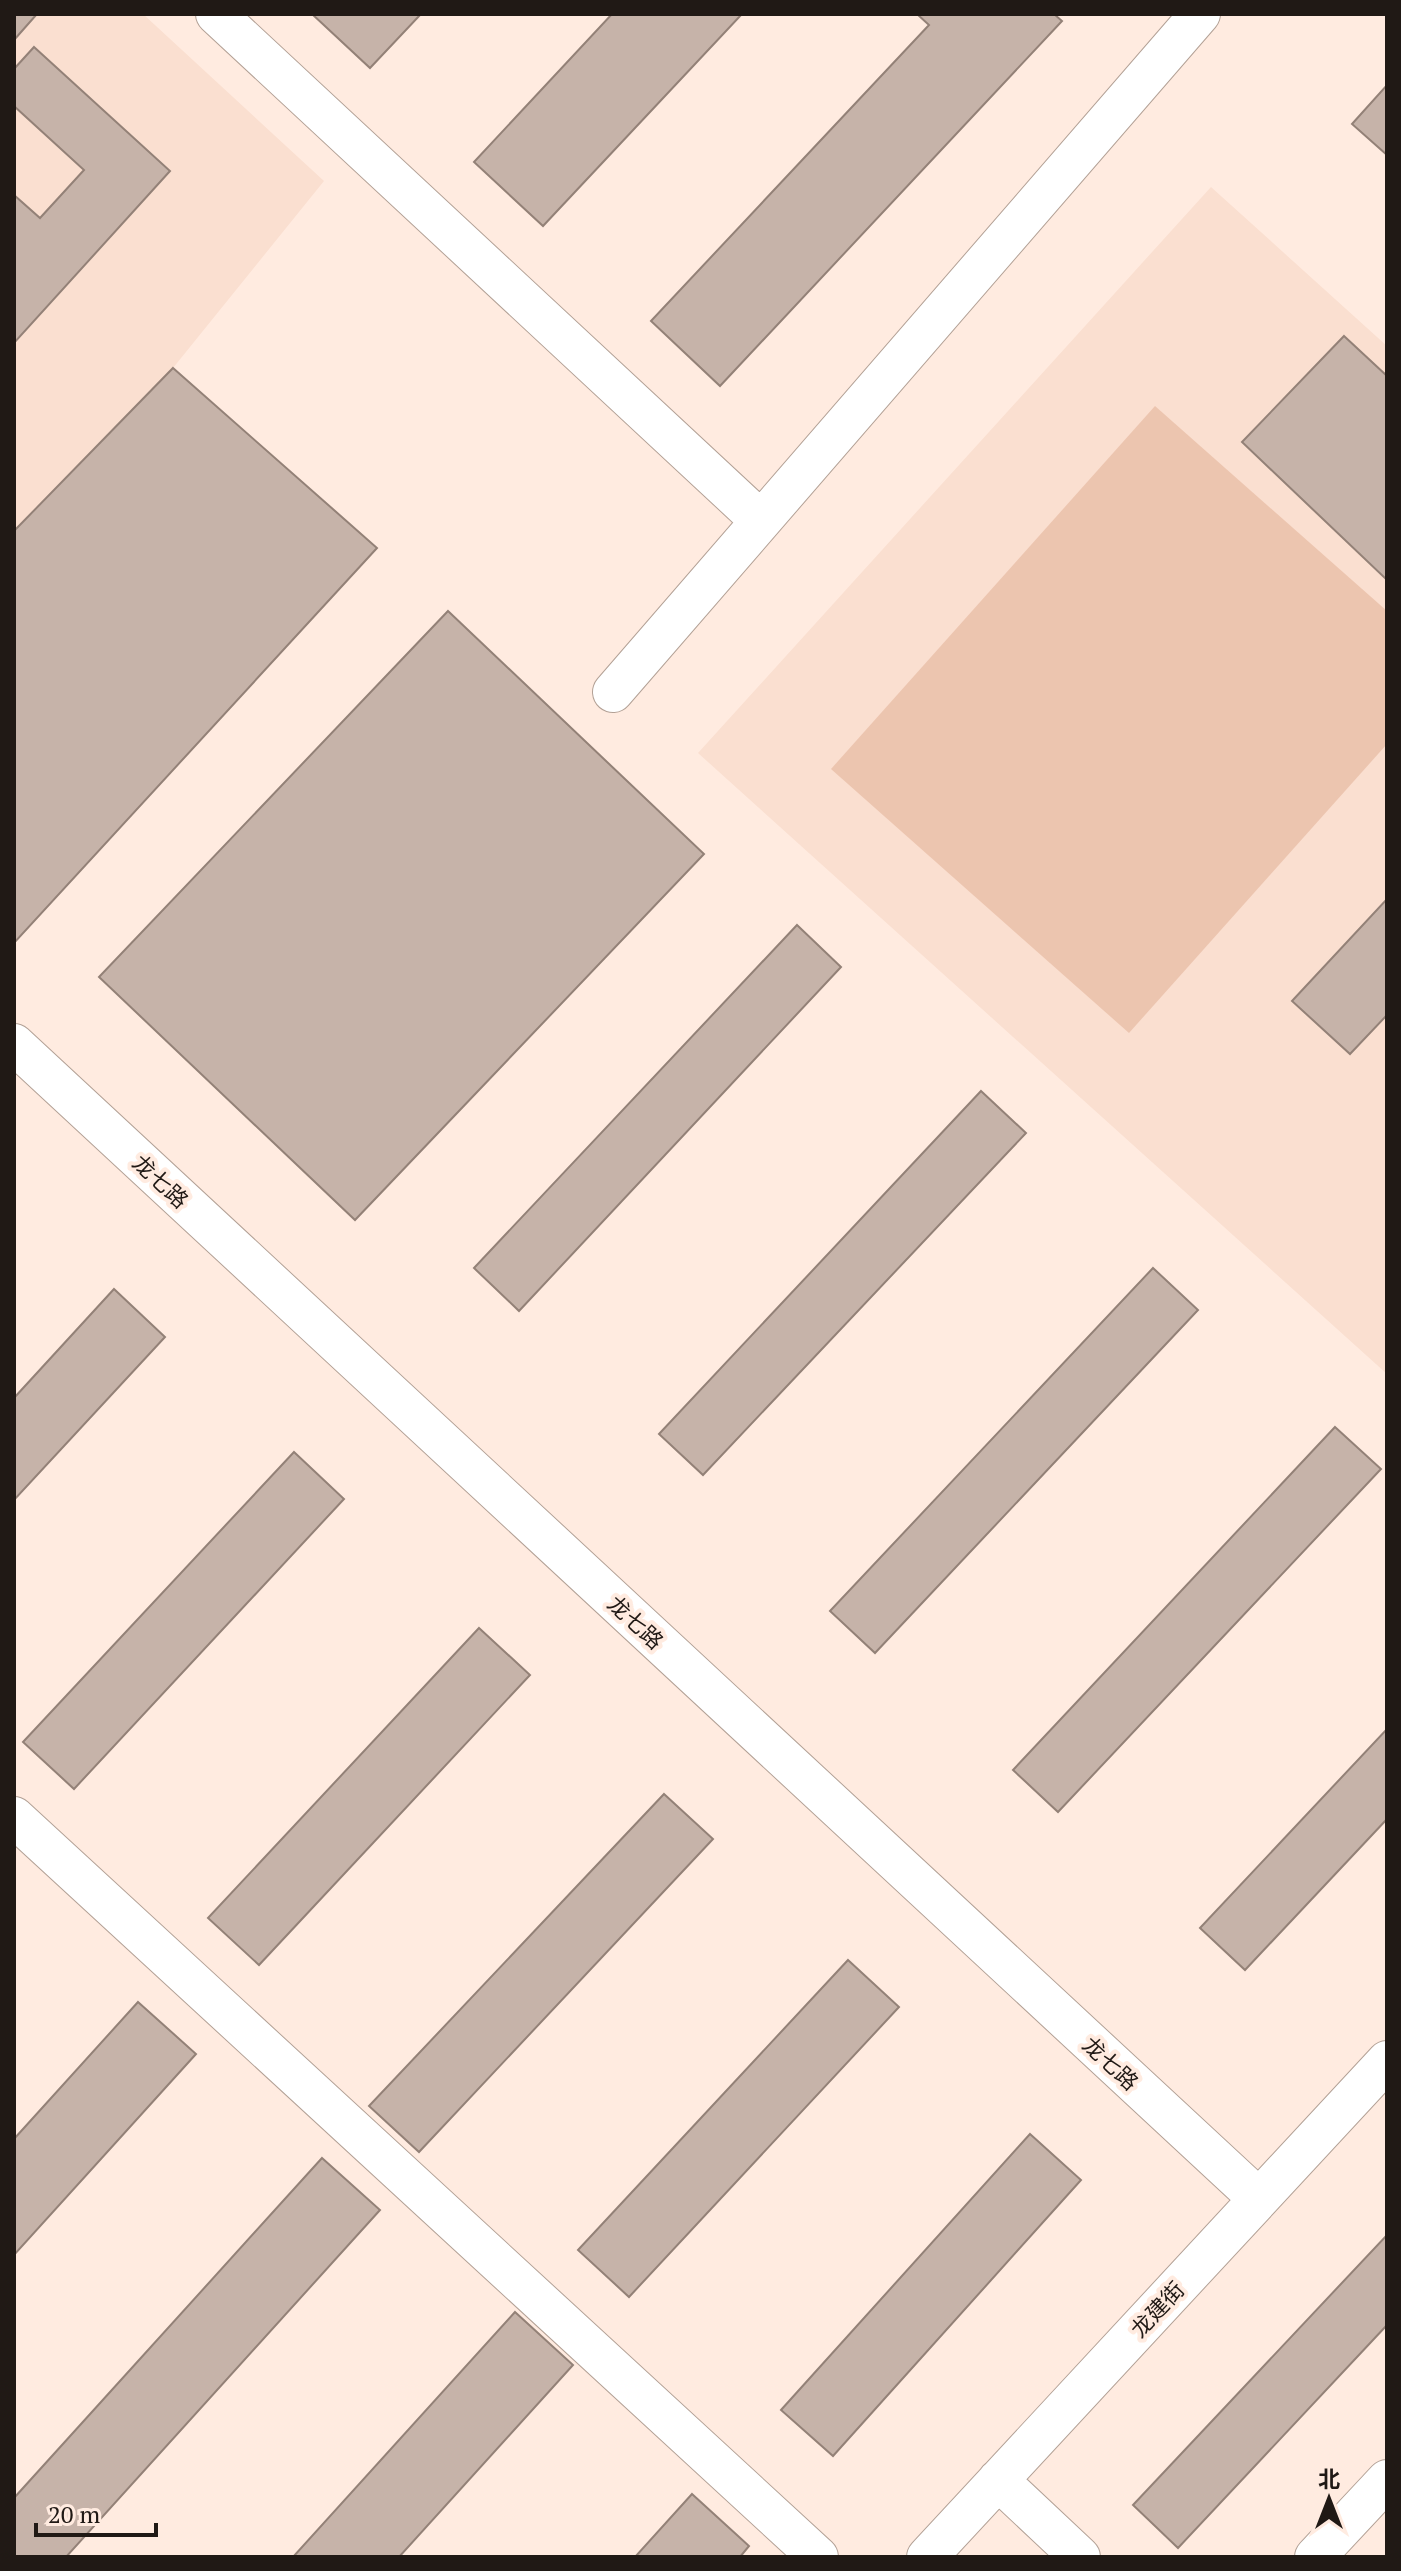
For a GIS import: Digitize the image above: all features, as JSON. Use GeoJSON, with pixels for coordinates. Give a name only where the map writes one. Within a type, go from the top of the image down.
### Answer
{"type":"FeatureCollection","features":[{"type":"Feature","properties":{"kind":"street"},"geometry":{"type":"LineString","coordinates":[[216,14],[761,521]]}},
{"type":"Feature","properties":{"kind":"street"},"geometry":{"type":"LineString","coordinates":[[613,692],[1200,14]]}},
{"type":"Feature","properties":{"kind":"street","name":"龙七路"},"geometry":{"type":"LineString","coordinates":[[14,1044],[1259,2199]]}},
{"type":"Feature","properties":{"kind":"street"},"geometry":{"type":"LineString","coordinates":[[14,1817],[818,2557]]}},
{"type":"Feature","properties":{"kind":"street","name":"龙建街"},"geometry":{"type":"LineString","coordinates":[[927,2557],[1387,2061]]}},
{"type":"Feature","properties":{"kind":"street"},"geometry":{"type":"LineString","coordinates":[[998,2480],[1080,2557]]}},
{"type":"Feature","properties":{"kind":"street"},"geometry":{"type":"LineString","coordinates":[[1315,2557],[1387,2480]]}},
{"type":"Feature","properties":{"kind":"shaded area"},"geometry":{"type":"Polygon","coordinates":[[[14,14],[143,14],[324,181],[173,368],[14,531],[14,14]]]}},
{"type":"Feature","properties":{"kind":"shaded area"},"geometry":{"type":"Polygon","coordinates":[[[1211,187],[1387,346],[1387,1374],[698,753],[1211,187]]]}},
{"type":"Feature","properties":{"kind":"shaded area"},"geometry":{"type":"Polygon","coordinates":[[[1155,406],[1387,611],[1387,744],[1129,1033],[831,769],[1155,406]]]}},
{"type":"Feature","properties":{"kind":"building"},"geometry":{"type":"Polygon","coordinates":[[[14,14],[37,14],[14,40],[14,14]]]}},
{"type":"Feature","properties":{"kind":"building"},"geometry":{"type":"Polygon","coordinates":[[[312,14],[421,14],[370,68],[312,14]]]}},
{"type":"Feature","properties":{"kind":"building"},"geometry":{"type":"Polygon","coordinates":[[[612,14],[742,14],[543,226],[474,162],[612,14]]]}},
{"type":"Feature","properties":{"kind":"building"},"geometry":{"type":"Polygon","coordinates":[[[917,14],[1054,14],[1062,21],[720,386],[651,321],[929,25],[917,14]]]}},
{"type":"Feature","properties":{"kind":"building"},"geometry":{"type":"Polygon","coordinates":[[[34,47],[170,171],[14,343],[14,195],[40,218],[84,170],[14,106],[14,69],[34,47]]]}},
{"type":"Feature","properties":{"kind":"building"},"geometry":{"type":"Polygon","coordinates":[[[1387,85],[1387,155],[1352,124],[1387,85]]]}},
{"type":"Feature","properties":{"kind":"building"},"geometry":{"type":"Polygon","coordinates":[[[1344,336],[1387,376],[1387,580],[1242,442],[1344,336]]]}},
{"type":"Feature","properties":{"kind":"building"},"geometry":{"type":"Polygon","coordinates":[[[173,368],[377,548],[14,943],[14,531],[173,368]]]}},
{"type":"Feature","properties":{"kind":"building"},"geometry":{"type":"Polygon","coordinates":[[[448,611],[704,854],[355,1220],[99,977],[448,611]]]}},
{"type":"Feature","properties":{"kind":"building"},"geometry":{"type":"Polygon","coordinates":[[[1387,899],[1387,1015],[1350,1054],[1292,1001],[1387,899]]]}},
{"type":"Feature","properties":{"kind":"building"},"geometry":{"type":"Polygon","coordinates":[[[797,925],[841,967],[519,1311],[474,1268],[797,925]]]}},
{"type":"Feature","properties":{"kind":"building"},"geometry":{"type":"Polygon","coordinates":[[[981,1091],[1026,1133],[703,1475],[659,1434],[981,1091]]]}},
{"type":"Feature","properties":{"kind":"building"},"geometry":{"type":"Polygon","coordinates":[[[1153,1268],[1198,1310],[875,1653],[830,1611],[1153,1268]]]}},
{"type":"Feature","properties":{"kind":"building"},"geometry":{"type":"Polygon","coordinates":[[[114,1289],[165,1337],[14,1500],[14,1398],[114,1289]]]}},
{"type":"Feature","properties":{"kind":"building"},"geometry":{"type":"Polygon","coordinates":[[[1335,1427],[1381,1469],[1058,1812],[1013,1770],[1335,1427]]]}},
{"type":"Feature","properties":{"kind":"building"},"geometry":{"type":"Polygon","coordinates":[[[294,1452],[344,1499],[74,1789],[23,1742],[294,1452]]]}},
{"type":"Feature","properties":{"kind":"building"},"geometry":{"type":"Polygon","coordinates":[[[479,1628],[530,1675],[259,1965],[208,1918],[479,1628]]]}},
{"type":"Feature","properties":{"kind":"building"},"geometry":{"type":"Polygon","coordinates":[[[1387,1729],[1387,1819],[1245,1970],[1200,1928],[1387,1729]]]}},
{"type":"Feature","properties":{"kind":"building"},"geometry":{"type":"Polygon","coordinates":[[[664,1794],[713,1839],[419,2152],[369,2106],[664,1794]]]}},
{"type":"Feature","properties":{"kind":"building"},"geometry":{"type":"Polygon","coordinates":[[[848,1960],[899,2007],[629,2297],[578,2250],[848,1960]]]}},
{"type":"Feature","properties":{"kind":"building"},"geometry":{"type":"Polygon","coordinates":[[[138,2002],[196,2054],[14,2255],[14,2139],[138,2002]]]}},
{"type":"Feature","properties":{"kind":"building"},"geometry":{"type":"Polygon","coordinates":[[[1030,2134],[1081,2180],[833,2456],[781,2410],[1030,2134]]]}},
{"type":"Feature","properties":{"kind":"building"},"geometry":{"type":"Polygon","coordinates":[[[322,2158],[380,2210],[66,2557],[14,2557],[14,2498],[322,2158]]]}},
{"type":"Feature","properties":{"kind":"building"},"geometry":{"type":"Polygon","coordinates":[[[1387,2235],[1387,2325],[1178,2548],[1133,2505],[1387,2235]]]}},
{"type":"Feature","properties":{"kind":"building"},"geometry":{"type":"Polygon","coordinates":[[[515,2312],[573,2365],[399,2557],[293,2557],[515,2312]]]}},
{"type":"Feature","properties":{"kind":"building"},"geometry":{"type":"Polygon","coordinates":[[[692,2494],[749,2546],[740,2557],[635,2557],[692,2494]]]}}]}
